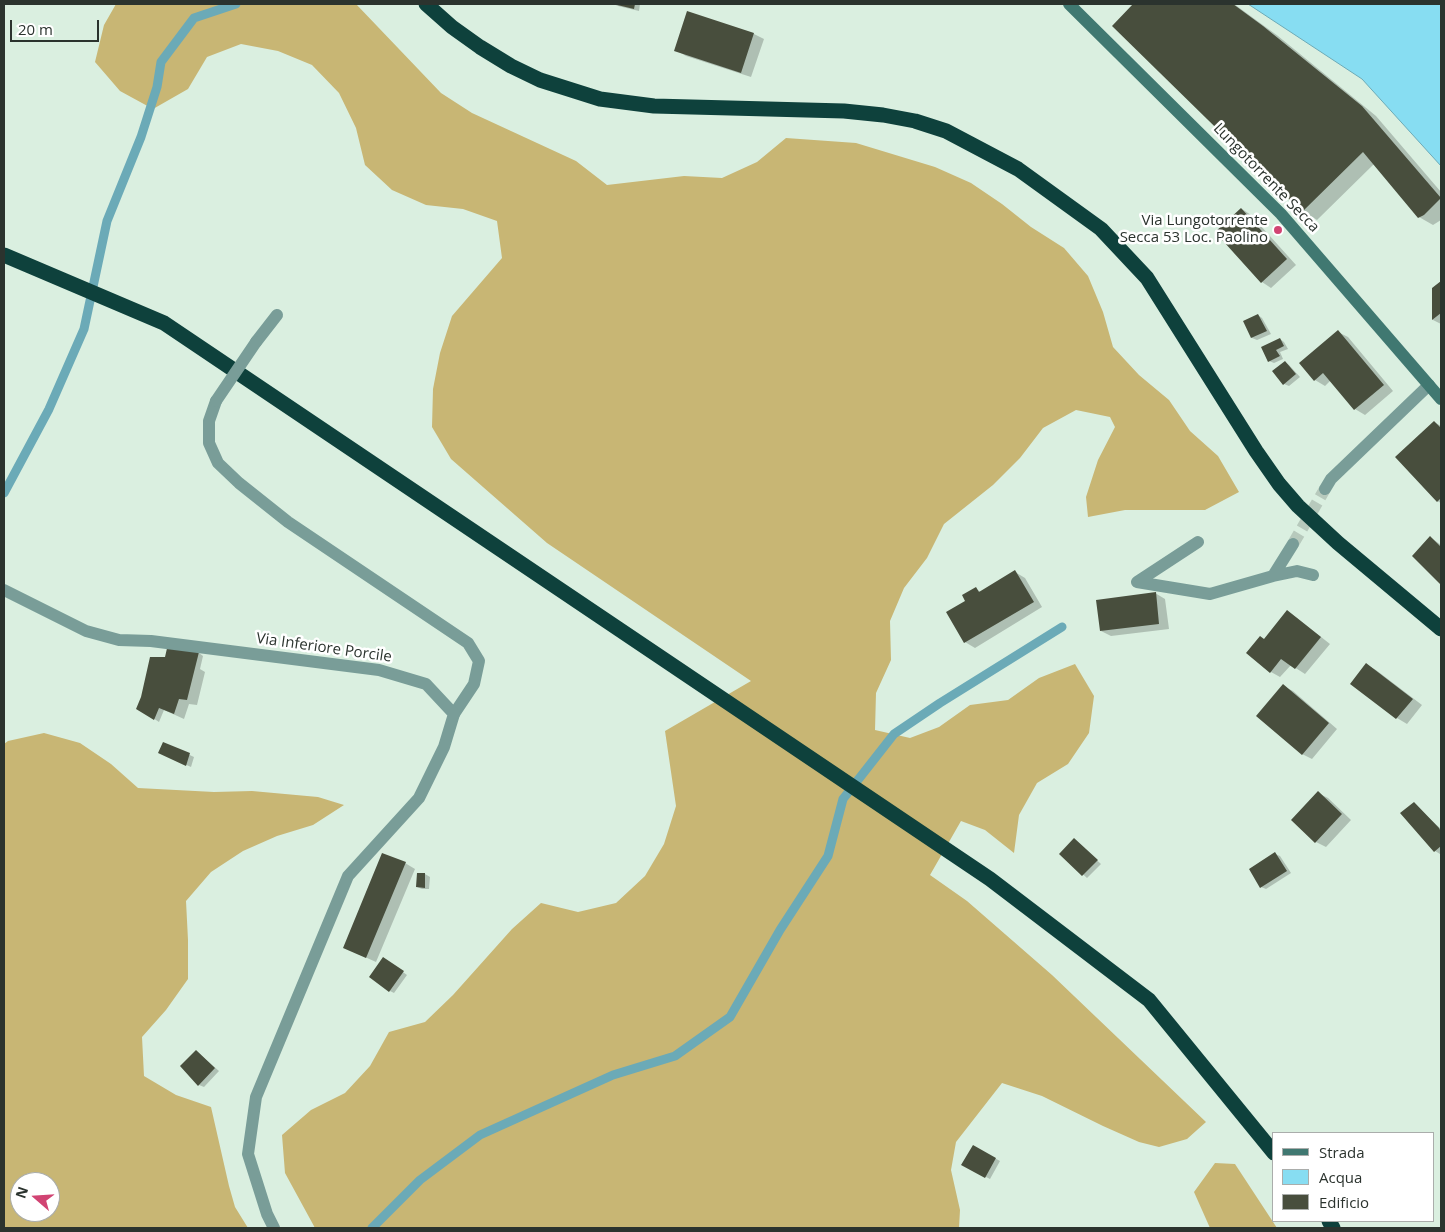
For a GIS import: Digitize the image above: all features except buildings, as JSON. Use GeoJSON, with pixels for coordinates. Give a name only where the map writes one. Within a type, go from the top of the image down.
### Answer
{"type":"FeatureCollection","features":[{"type":"Feature","properties":{"kind":"highway"},"geometry":{"type":"LineString","coordinates":[[426,4],[452,27],[511,66],[540,80],[600,99],[654,106],[844,111],[883,114],[915,121],[946,131],[1018,169],[1101,229],[1146,278],[1256,451],[1279,484],[1298,506],[1338,543],[1441,629]]}},
{"type":"Feature","properties":{"kind":"highway"},"geometry":{"type":"LineString","coordinates":[[4,255],[164,323],[990,879],[1149,1000],[1272,1151]]}},
{"type":"Feature","properties":{"kind":"main road","name":"Lungotorrente Secca"},"geometry":{"type":"LineString","coordinates":[[1069,4],[1281,214],[1441,399]]}},
{"type":"Feature","properties":{"kind":"street"},"geometry":{"type":"LineString","coordinates":[[274,1228],[267,1214],[248,1154],[256,1097],[348,876],[419,798],[444,747],[454,714],[474,684],[480,661],[468,644],[288,522],[239,483],[218,463],[209,443],[209,421],[216,402],[277,314]]}},
{"type":"Feature","properties":{"kind":"street"},"geometry":{"type":"LineString","coordinates":[[1325,489],[1331,479],[1429,385]]}},
{"type":"Feature","properties":{"kind":"street"},"geometry":{"type":"LineString","coordinates":[[1198,542],[1138,582],[1210,594],[1297,571],[1313,575]]}},
{"type":"Feature","properties":{"kind":"street"},"geometry":{"type":"LineString","coordinates":[[1273,576],[1292,544]]}},
{"type":"Feature","properties":{"kind":"street","name":"Via Inferiore Porcile"},"geometry":{"type":"LineString","coordinates":[[4,590],[86,631],[119,640],[151,641],[379,670],[426,684],[454,714]]}},
{"type":"Feature","properties":{"kind":"shaded area"},"geometry":{"type":"Polygon","coordinates":[[[116,4],[356,4],[441,93],[472,113],[576,161],[607,185],[684,176],[722,178],[757,162],[786,138],[856,143],[935,167],[971,183],[1031,227],[1064,248],[1088,276],[1103,312],[1113,347],[1139,375],[1169,400],[1190,431],[1218,456],[1239,492],[1205,510],[1125,510],[1088,517],[1086,497],[1098,460],[1115,427],[1110,417],[1076,410],[1043,428],[1020,458],[993,485],[944,524],[927,558],[904,588],[890,621],[891,660],[876,693],[875,730],[910,738],[939,727],[970,705],[1008,700],[1039,678],[1075,664],[1094,696],[1089,733],[1068,764],[1037,783],[1019,815],[1014,853],[985,830],[961,821],[930,875],[967,901],[1052,975],[1206,1122],[1187,1139],[1159,1147],[1139,1142],[1042,1096],[1002,1083],[956,1142],[951,1170],[960,1210],[959,1228],[315,1228],[285,1173],[282,1135],[311,1110],[345,1093],[370,1066],[389,1032],[425,1022],[453,995],[512,929],[541,903],[578,912],[616,903],[645,876],[664,844],[676,806],[665,731],[751,681],[547,543],[451,459],[432,427],[433,389],[440,353],[452,316],[502,258],[497,221],[463,209],[426,205],[392,190],[365,165],[356,128],[339,93],[312,65],[278,51],[241,44],[207,57],[188,89],[153,109],[120,91],[95,62],[104,25],[116,4]]]}},
{"type":"Feature","properties":{"kind":"shaded area"},"geometry":{"type":"Polygon","coordinates":[[[44,733],[80,743],[111,764],[138,788],[214,792],[252,791],[318,797],[344,805],[313,825],[277,836],[243,851],[211,872],[186,901],[188,979],[166,1010],[142,1037],[144,1076],[176,1095],[211,1107],[235,1207],[248,1228],[4,1228],[4,744],[8,741],[44,733]]]}},
{"type":"Feature","properties":{"kind":"shaded area"},"geometry":{"type":"Polygon","coordinates":[[[1215,1163],[1235,1164],[1277,1228],[1210,1228],[1194,1192],[1215,1163]]]}},
{"type":"Feature","properties":{"kind":"water"},"geometry":{"type":"Polygon","coordinates":[[[1248,4],[1441,4],[1441,166],[1362,79],[1248,4]]]}},
{"type":"Feature","properties":{"kind":"waterway"},"geometry":{"type":"LineString","coordinates":[[4,493],[49,409],[84,329],[107,221],[141,137],[157,87],[161,62],[194,18],[236,4]]}},
{"type":"Feature","properties":{"kind":"waterway"},"geometry":{"type":"LineString","coordinates":[[372,1228],[420,1180],[480,1135],[613,1075],[675,1056],[730,1017],[780,930],[828,856],[843,799],[894,734],[1062,627]]}},
{"type":"Feature","properties":{"kind":"tunnel"},"geometry":{"type":"LineString","coordinates":[[1293,544],[1325,489]]}},
{"type":"Feature","properties":{"kind":"place","name":"Via Lungotorrente Secca 53 Loc. Paolino"},"geometry":{"type":"Point","coordinates":[1278,230]}}]}
